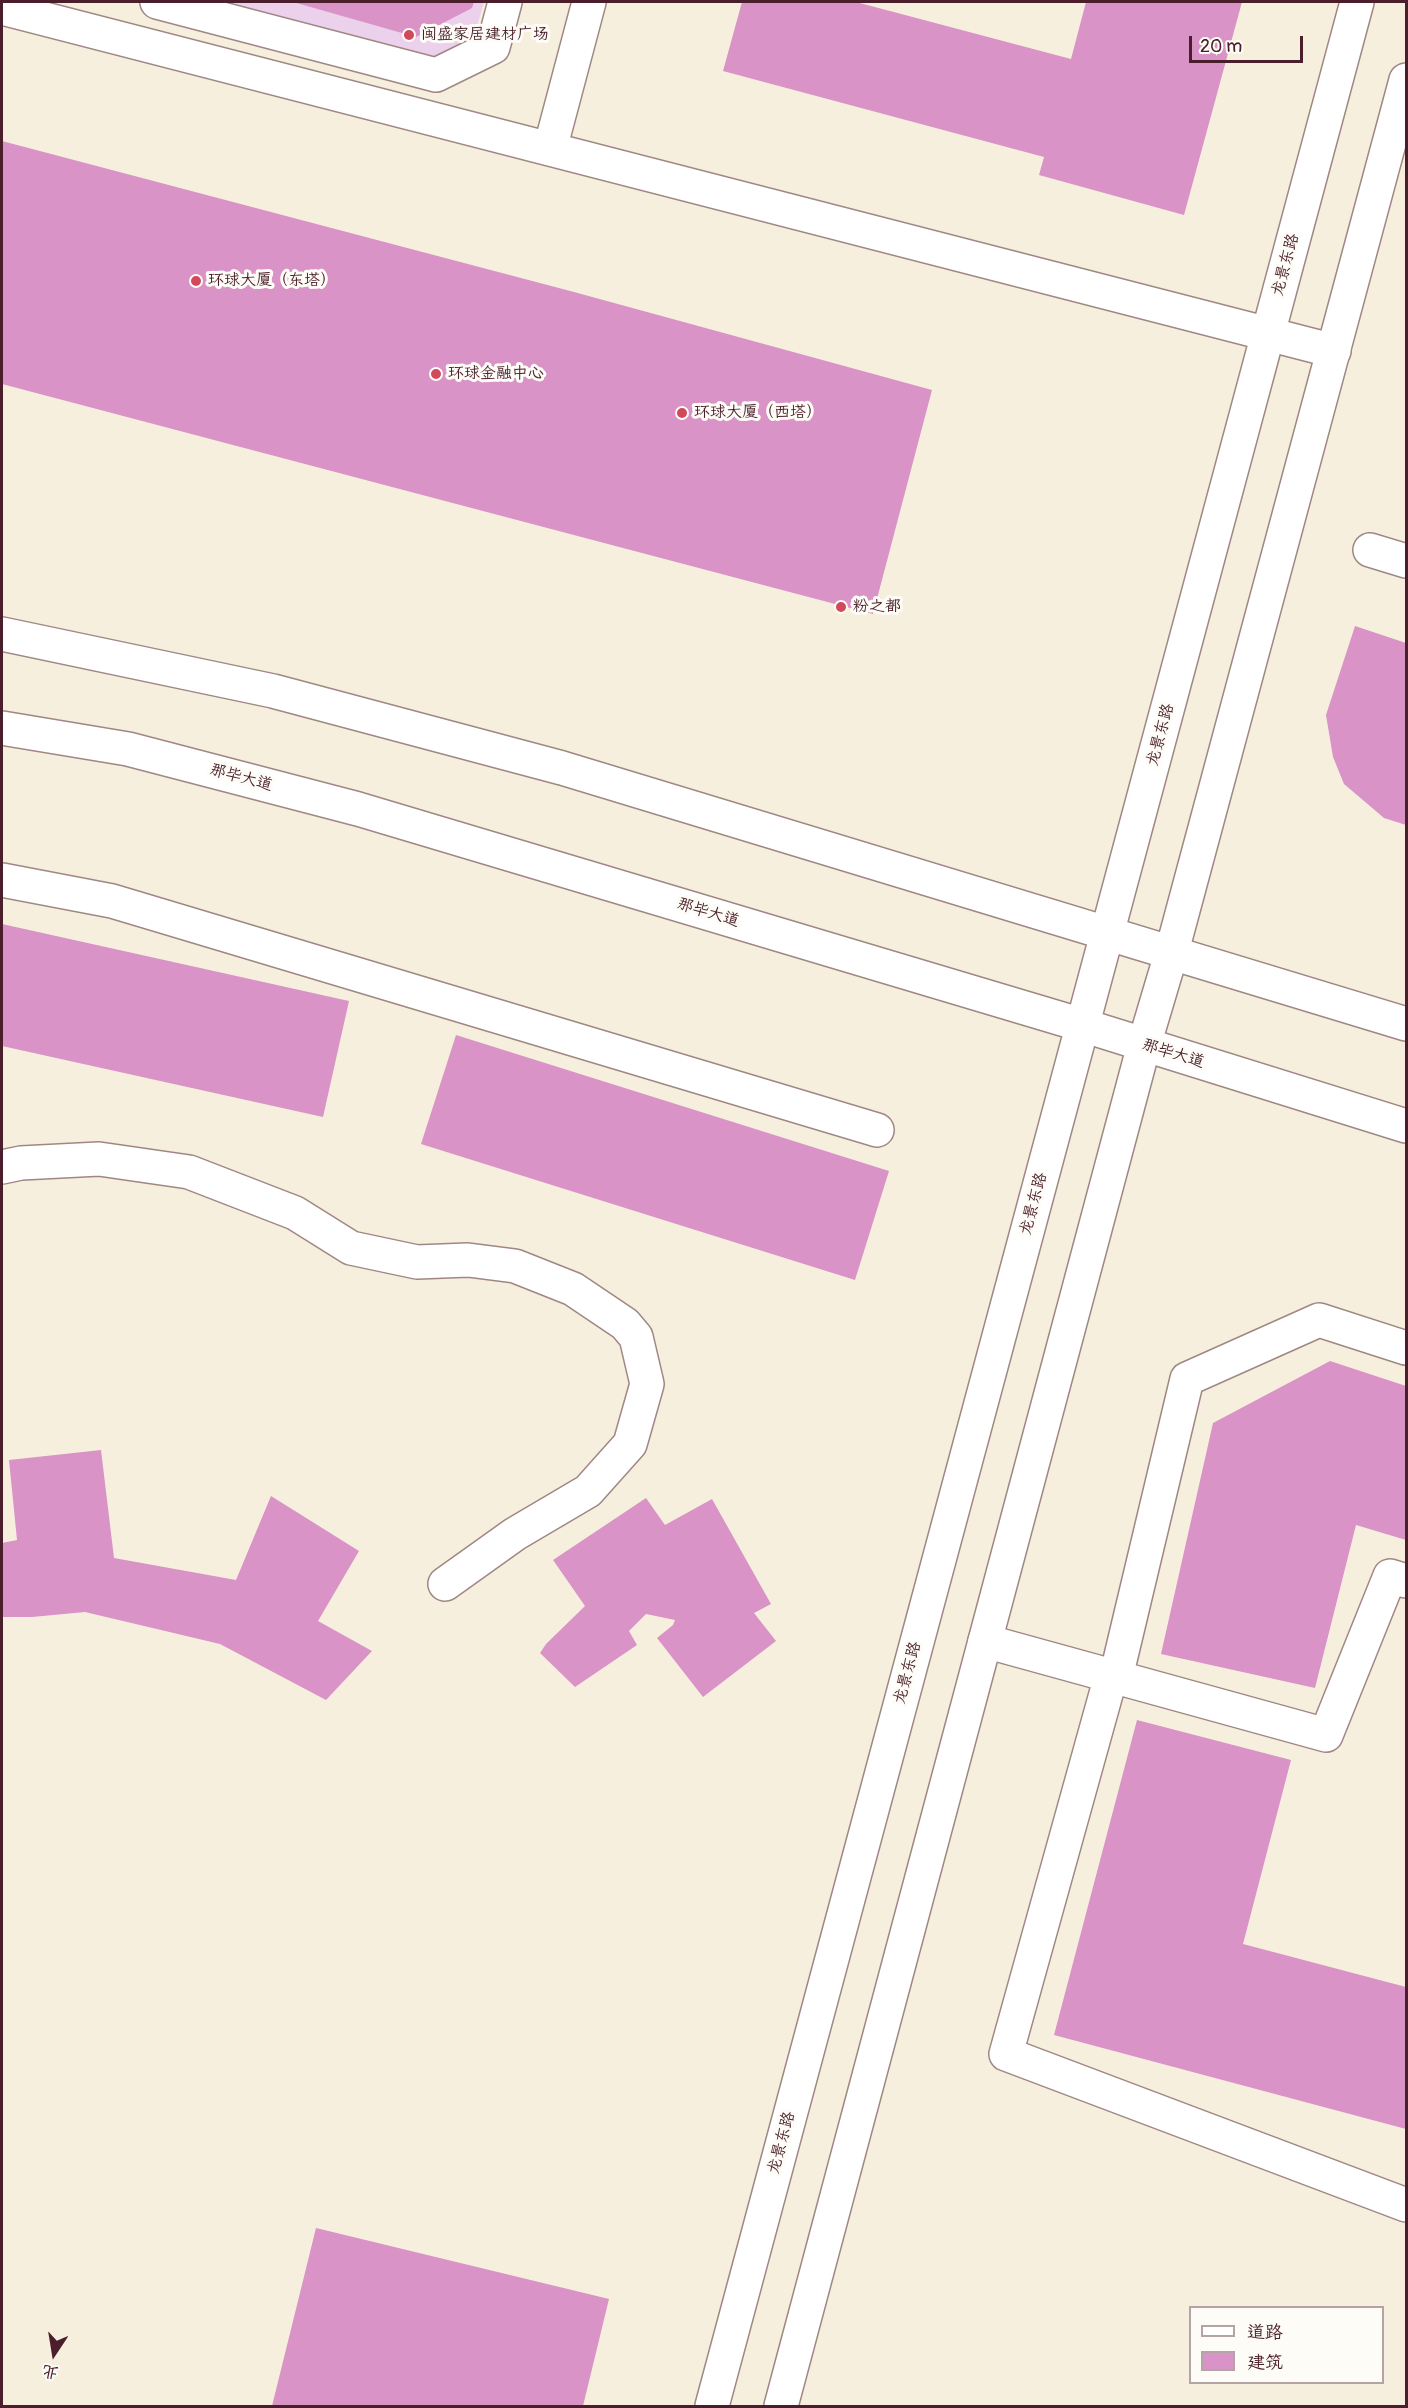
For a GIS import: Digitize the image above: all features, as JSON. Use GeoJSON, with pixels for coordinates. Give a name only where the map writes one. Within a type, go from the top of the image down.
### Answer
{"type":"FeatureCollection","features":[{"type":"Feature","properties":{"kind":"main road"},"geometry":{"type":"LineString","coordinates":[[157,2],[206,8],[436,75],[493,47],[505,2]]}},
{"type":"Feature","properties":{"kind":"main road"},"geometry":{"type":"LineString","coordinates":[[550,149],[589,2]]}},
{"type":"Feature","properties":{"kind":"main road","name":"龙景东路"},"geometry":{"type":"LineString","coordinates":[[712,2406],[1357,2]]}},
{"type":"Feature","properties":{"kind":"main road"},"geometry":{"type":"LineString","coordinates":[[2,8],[1334,351]]}},
{"type":"Feature","properties":{"kind":"main road"},"geometry":{"type":"LineString","coordinates":[[192,57],[206,8]]}},
{"type":"Feature","properties":{"kind":"main road"},"geometry":{"type":"LineString","coordinates":[[781,2406],[1144,1045],[1172,951],[1407,80]]}},
{"type":"Feature","properties":{"kind":"main road"},"geometry":{"type":"LineString","coordinates":[[1370,550],[1407,561]]}},
{"type":"Feature","properties":{"kind":"main road"},"geometry":{"type":"LineString","coordinates":[[2,634],[273,690],[550,765],[1107,934],[1172,951],[1407,1024]]}},
{"type":"Feature","properties":{"kind":"main road","name":"那毕大道"},"geometry":{"type":"LineString","coordinates":[[2,728],[128,749],[358,808],[1082,1025],[1407,1126]]}},
{"type":"Feature","properties":{"kind":"main road"},"geometry":{"type":"LineString","coordinates":[[2,879],[112,901],[877,1130]]}},
{"type":"Feature","properties":{"kind":"main road"},"geometry":{"type":"LineString","coordinates":[[2,1167],[21,1163],[99,1160],[189,1172],[295,1213],[351,1248],[417,1262],[468,1260],[515,1266],[573,1289],[626,1324],[636,1337],[647,1384],[630,1444],[588,1491],[515,1534],[445,1584]]}},
{"type":"Feature","properties":{"kind":"main road"},"geometry":{"type":"LineString","coordinates":[[1407,1348],[1319,1320],[1187,1379],[1113,1676],[1006,2054],[1407,2205]]}},
{"type":"Feature","properties":{"kind":"main road"},"geometry":{"type":"LineString","coordinates":[[985,1641],[1326,1736],[1390,1576],[1407,1581]]}},
{"type":"Feature","properties":{"kind":"shaded area","name":"闽盛家居建材广场"},"geometry":{"type":"Polygon","coordinates":[[[222,2],[484,2],[465,69],[222,2]]]}},
{"type":"Feature","properties":{"kind":"building"},"geometry":{"type":"Polygon","coordinates":[[[293,2],[474,2],[472,8],[416,37],[293,2]]]}},
{"type":"Feature","properties":{"kind":"building"},"geometry":{"type":"Polygon","coordinates":[[[742,2],[856,2],[1071,59],[1086,2],[1242,2],[1184,215],[1039,175],[1044,157],[723,71],[742,2]]]}},
{"type":"Feature","properties":{"kind":"building","name":"环球金融中心"},"geometry":{"type":"Polygon","coordinates":[[[2,141],[574,292],[932,390],[873,614],[2,384],[2,141]]]}},
{"type":"Feature","properties":{"kind":"building"},"geometry":{"type":"Polygon","coordinates":[[[1355,626],[1406,643],[1406,825],[1384,818],[1344,784],[1333,757],[1326,715],[1355,626]]]}},
{"type":"Feature","properties":{"kind":"building"},"geometry":{"type":"Polygon","coordinates":[[[2,924],[349,1001],[323,1117],[2,1046],[2,924]]]}},
{"type":"Feature","properties":{"kind":"building"},"geometry":{"type":"Polygon","coordinates":[[[456,1035],[889,1171],[855,1280],[421,1144],[456,1035]]]}},
{"type":"Feature","properties":{"kind":"building"},"geometry":{"type":"Polygon","coordinates":[[[1330,1361],[1406,1386],[1406,1540],[1356,1525],[1315,1688],[1161,1654],[1213,1423],[1330,1361]]]}},
{"type":"Feature","properties":{"kind":"building"},"geometry":{"type":"Polygon","coordinates":[[[101,1450],[114,1558],[236,1580],[271,1496],[359,1551],[318,1621],[372,1651],[326,1700],[220,1644],[85,1612],[32,1617],[2,1617],[2,1543],[17,1540],[9,1460],[101,1450]]]}},
{"type":"Feature","properties":{"kind":"building"},"geometry":{"type":"Polygon","coordinates":[[[646,1498],[665,1525],[712,1499],[771,1604],[754,1613],[776,1641],[703,1697],[657,1638],[673,1625],[675,1620],[646,1614],[629,1631],[637,1645],[575,1687],[540,1653],[546,1644],[585,1606],[553,1560],[646,1498]]]}},
{"type":"Feature","properties":{"kind":"building"},"geometry":{"type":"Polygon","coordinates":[[[1137,1720],[1291,1760],[1243,1944],[1406,1987],[1406,2129],[1054,2035],[1137,1720]]]}},
{"type":"Feature","properties":{"kind":"building"},"geometry":{"type":"Polygon","coordinates":[[[316,2228],[609,2299],[583,2406],[272,2406],[316,2228]]]}},
{"type":"Feature","properties":{"kind":"place","name":"闽盛家居建材广场"},"geometry":{"type":"Point","coordinates":[409,35]}},
{"type":"Feature","properties":{"kind":"place","name":"环球大厦（东塔）"},"geometry":{"type":"Point","coordinates":[196,281]}},
{"type":"Feature","properties":{"kind":"place","name":"环球金融中心"},"geometry":{"type":"Point","coordinates":[436,374]}},
{"type":"Feature","properties":{"kind":"place","name":"环球大厦（西塔）"},"geometry":{"type":"Point","coordinates":[682,413]}},
{"type":"Feature","properties":{"kind":"place","name":"粉之都"},"geometry":{"type":"Point","coordinates":[841,607]}}]}
